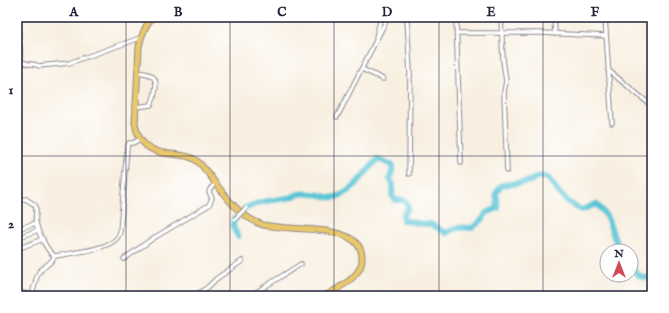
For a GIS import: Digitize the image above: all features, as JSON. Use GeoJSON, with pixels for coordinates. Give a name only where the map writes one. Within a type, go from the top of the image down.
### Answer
{"type":"FeatureCollection","features":[{"type":"Feature","properties":{"kind":"highway"},"geometry":{"type":"LineString","coordinates":[[150,18],[140,38],[135,107],[136,133],[147,148],[154,151],[194,159],[203,167],[232,204],[243,215],[254,221],[263,225],[333,232],[355,241],[361,249],[363,260],[362,266],[353,278],[325,296]]}},
{"type":"Feature","properties":{"kind":"street"},"geometry":{"type":"LineString","coordinates":[[17,17],[21,62],[36,64],[39,66],[69,63],[140,38]]}},
{"type":"Feature","properties":{"kind":"street"},"geometry":{"type":"LineString","coordinates":[[374,45],[380,22],[379,17]]}},
{"type":"Feature","properties":{"kind":"street"},"geometry":{"type":"LineString","coordinates":[[337,117],[388,17]]}},
{"type":"Feature","properties":{"kind":"street"},"geometry":{"type":"LineString","coordinates":[[406,17],[410,73],[409,174]]}},
{"type":"Feature","properties":{"kind":"street"},"geometry":{"type":"LineString","coordinates":[[456,17],[462,163]]}},
{"type":"Feature","properties":{"kind":"street"},"geometry":{"type":"LineString","coordinates":[[501,17],[503,60],[506,81],[504,92],[507,171]]}},
{"type":"Feature","properties":{"kind":"street"},"geometry":{"type":"LineString","coordinates":[[554,17],[556,34]]}},
{"type":"Feature","properties":{"kind":"street"},"geometry":{"type":"LineString","coordinates":[[605,17],[612,124]]}},
{"type":"Feature","properties":{"kind":"street"},"geometry":{"type":"LineString","coordinates":[[457,33],[606,36]]}},
{"type":"Feature","properties":{"kind":"street"},"geometry":{"type":"LineString","coordinates":[[362,68],[383,79]]}},
{"type":"Feature","properties":{"kind":"street"},"geometry":{"type":"LineString","coordinates":[[608,70],[652,106]]}},
{"type":"Feature","properties":{"kind":"street"},"geometry":{"type":"LineString","coordinates":[[135,107],[151,105],[155,85],[154,77],[145,73],[137,72]]}},
{"type":"Feature","properties":{"kind":"street"},"geometry":{"type":"LineString","coordinates":[[17,200],[26,199],[35,205],[37,211],[36,223],[38,230],[50,253],[55,256],[101,247],[113,242],[117,239],[120,232],[127,148],[129,143],[133,143],[140,139]]}},
{"type":"Feature","properties":{"kind":"street"},"geometry":{"type":"LineString","coordinates":[[124,259],[152,239],[210,205],[212,198],[209,192],[212,186],[216,184]]}},
{"type":"Feature","properties":{"kind":"street"},"geometry":{"type":"LineString","coordinates":[[235,219],[246,208]]}},
{"type":"Feature","properties":{"kind":"street"},"geometry":{"type":"LineString","coordinates":[[17,229],[36,223]]}},
{"type":"Feature","properties":{"kind":"street"},"geometry":{"type":"LineString","coordinates":[[17,238],[38,230]]}},
{"type":"Feature","properties":{"kind":"street"},"geometry":{"type":"LineString","coordinates":[[17,249],[43,239]]}},
{"type":"Feature","properties":{"kind":"street"},"geometry":{"type":"LineString","coordinates":[[32,294],[38,274],[50,264],[55,256]]}},
{"type":"Feature","properties":{"kind":"street"},"geometry":{"type":"LineString","coordinates":[[195,296],[208,287],[213,280],[242,261]]}},
{"type":"Feature","properties":{"kind":"street"},"geometry":{"type":"LineString","coordinates":[[250,296],[301,264]]}},
{"type":"Feature","properties":{"kind":"street"},"geometry":{"type":"LineString","coordinates":[[17,292],[39,296]]}},
{"type":"Feature","properties":{"kind":"waterway"},"geometry":{"type":"LineString","coordinates":[[246,208],[262,202],[289,198],[298,194],[318,194],[337,197],[352,188],[378,159],[392,165],[393,167],[390,179],[393,184],[392,196],[396,200],[404,200],[407,203],[408,208],[403,215],[403,220],[431,224],[446,233],[458,228],[472,228],[483,219],[486,213],[498,208],[496,193],[502,185],[526,182],[537,177],[543,177],[548,178],[563,197],[582,210],[596,204],[608,220],[616,243]]}},
{"type":"Feature","properties":{"kind":"waterway"},"geometry":{"type":"LineString","coordinates":[[235,219],[233,223],[235,232],[238,236]]}},
{"type":"Feature","properties":{"kind":"waterway"},"geometry":{"type":"LineString","coordinates":[[639,276],[644,278],[652,277]]}}]}
